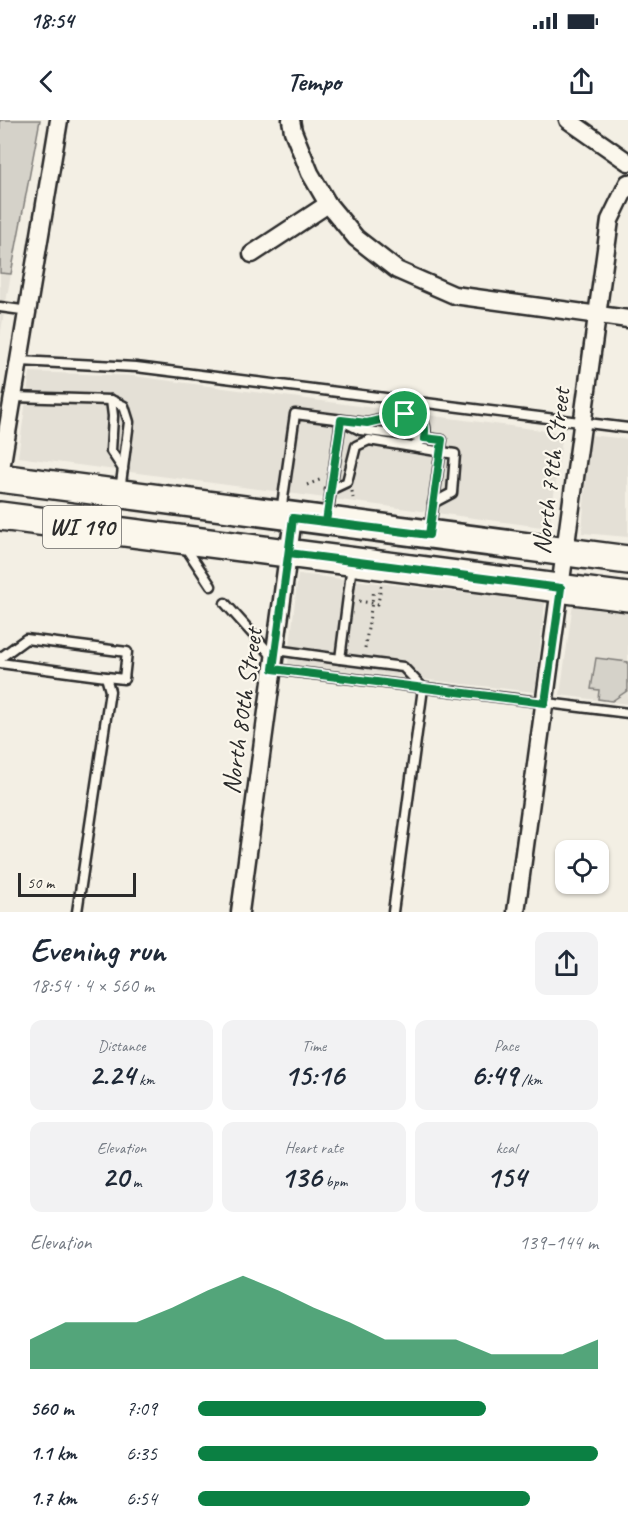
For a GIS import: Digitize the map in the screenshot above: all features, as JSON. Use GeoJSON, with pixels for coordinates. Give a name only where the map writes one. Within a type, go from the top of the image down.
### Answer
{"type":"FeatureCollection","features":[{"type":"Feature","properties":{"kind":"main road","name":"WI 190"},"geometry":{"type":"LineString","coordinates":[[0,477],[121,482],[287,517],[628,560]]}},
{"type":"Feature","properties":{"kind":"main road","name":"WI 190"},"geometry":{"type":"LineString","coordinates":[[0,516],[628,597]]}},
{"type":"Feature","properties":{"kind":"street"},"geometry":{"type":"LineString","coordinates":[[0,477],[59,120]]}},
{"type":"Feature","properties":{"kind":"street"},"geometry":{"type":"LineString","coordinates":[[291,120],[293,131],[310,173],[328,204],[356,238],[397,270],[454,295],[628,319]]}},
{"type":"Feature","properties":{"kind":"street"},"geometry":{"type":"LineString","coordinates":[[568,120],[628,162]]}},
{"type":"Feature","properties":{"kind":"street","name":"North 79th Street"},"geometry":{"type":"LineString","coordinates":[[516,912],[567,552],[610,219],[628,183]]}},
{"type":"Feature","properties":{"kind":"street"},"geometry":{"type":"LineString","coordinates":[[252,254],[328,204]]}},
{"type":"Feature","properties":{"kind":"street","name":"North 80th Street"},"geometry":{"type":"LineString","coordinates":[[240,912],[289,553],[287,517]]}},
{"type":"Feature","properties":{"kind":"lane"},"geometry":{"type":"LineString","coordinates":[[0,307],[29,311]]}},
{"type":"Feature","properties":{"kind":"lane"},"geometry":{"type":"LineString","coordinates":[[20,361],[136,368],[628,428]]}},
{"type":"Feature","properties":{"kind":"lane"},"geometry":{"type":"LineString","coordinates":[[14,397],[111,400],[124,406],[128,413],[121,482]]}},
{"type":"Feature","properties":{"kind":"lane"},"geometry":{"type":"LineString","coordinates":[[111,400],[113,416],[111,451],[121,482]]}},
{"type":"Feature","properties":{"kind":"lane"},"geometry":{"type":"LineString","coordinates":[[287,517],[295,414],[367,423],[412,414],[418,416],[426,425],[424,438],[414,446]]}},
{"type":"Feature","properties":{"kind":"lane"},"geometry":{"type":"LineString","coordinates":[[341,420],[360,430],[442,440],[429,535]]}},
{"type":"Feature","properties":{"kind":"lane"},"geometry":{"type":"LineString","coordinates":[[326,522],[341,420]]}},
{"type":"Feature","properties":{"kind":"lane"},"geometry":{"type":"LineString","coordinates":[[330,490],[347,482],[356,446],[362,442],[414,446],[455,454],[452,493],[434,503]]}},
{"type":"Feature","properties":{"kind":"lane"},"geometry":{"type":"LineString","coordinates":[[181,539],[211,586]]}},
{"type":"Feature","properties":{"kind":"lane"},"geometry":{"type":"LineString","coordinates":[[340,659],[353,561]]}},
{"type":"Feature","properties":{"kind":"lane"},"geometry":{"type":"LineString","coordinates":[[225,603],[275,660],[423,688],[628,713]]}},
{"type":"Feature","properties":{"kind":"lane"},"geometry":{"type":"LineString","coordinates":[[0,658],[27,639],[127,652],[124,679],[0,663]]}},
{"type":"Feature","properties":{"kind":"lane"},"geometry":{"type":"LineString","coordinates":[[275,660],[340,659],[403,667],[423,688]]}},
{"type":"Feature","properties":{"kind":"lane"},"geometry":{"type":"LineString","coordinates":[[77,912],[110,692],[106,677]]}},
{"type":"Feature","properties":{"kind":"lane"},"geometry":{"type":"LineString","coordinates":[[393,912],[423,688]]}},
{"type":"Feature","properties":{"kind":"path"},"geometry":{"type":"LineString","coordinates":[[372,603],[378,604],[381,583]]}},
{"type":"Feature","properties":{"kind":"path"},"geometry":{"type":"LineString","coordinates":[[365,648],[374,589]]}},
{"type":"Feature","properties":{"kind":"shaded area"},"geometry":{"type":"Polygon","coordinates":[[[0,120],[40,120],[11,274],[0,273],[0,120]]]}},
{"type":"Feature","properties":{"kind":"shaded area"},"geometry":{"type":"Polygon","coordinates":[[[0,273],[11,274],[0,336],[0,273]]]}},
{"type":"Feature","properties":{"kind":"shaded area"},"geometry":{"type":"Polygon","coordinates":[[[30,372],[134,376],[563,433],[549,528],[18,457],[30,372]]]}},
{"type":"Feature","properties":{"kind":"shaded area"},"geometry":{"type":"Polygon","coordinates":[[[589,435],[628,439],[628,537],[582,533],[589,435]]]}},
{"type":"Feature","properties":{"kind":"shaded area"},"geometry":{"type":"Polygon","coordinates":[[[298,574],[545,602],[535,692],[288,664],[298,574]]]}},
{"type":"Feature","properties":{"kind":"shaded area"},"geometry":{"type":"Polygon","coordinates":[[[573,603],[628,610],[628,704],[560,695],[573,603]]]}},
{"type":"Feature","properties":{"kind":"shaded area"},"geometry":{"type":"Polygon","coordinates":[[[596,658],[628,662],[628,690],[612,701],[598,699],[599,690],[591,689],[596,658]]]}},
{"type":"Feature","properties":{"kind":"route"},"geometry":{"type":"LineString","coordinates":[[405,414],[367,423],[341,420],[326,522],[293,518],[273,669],[545,703],[561,588],[289,553],[293,518],[429,535],[442,440],[424,438],[426,425],[418,416],[405,414]]}}]}
